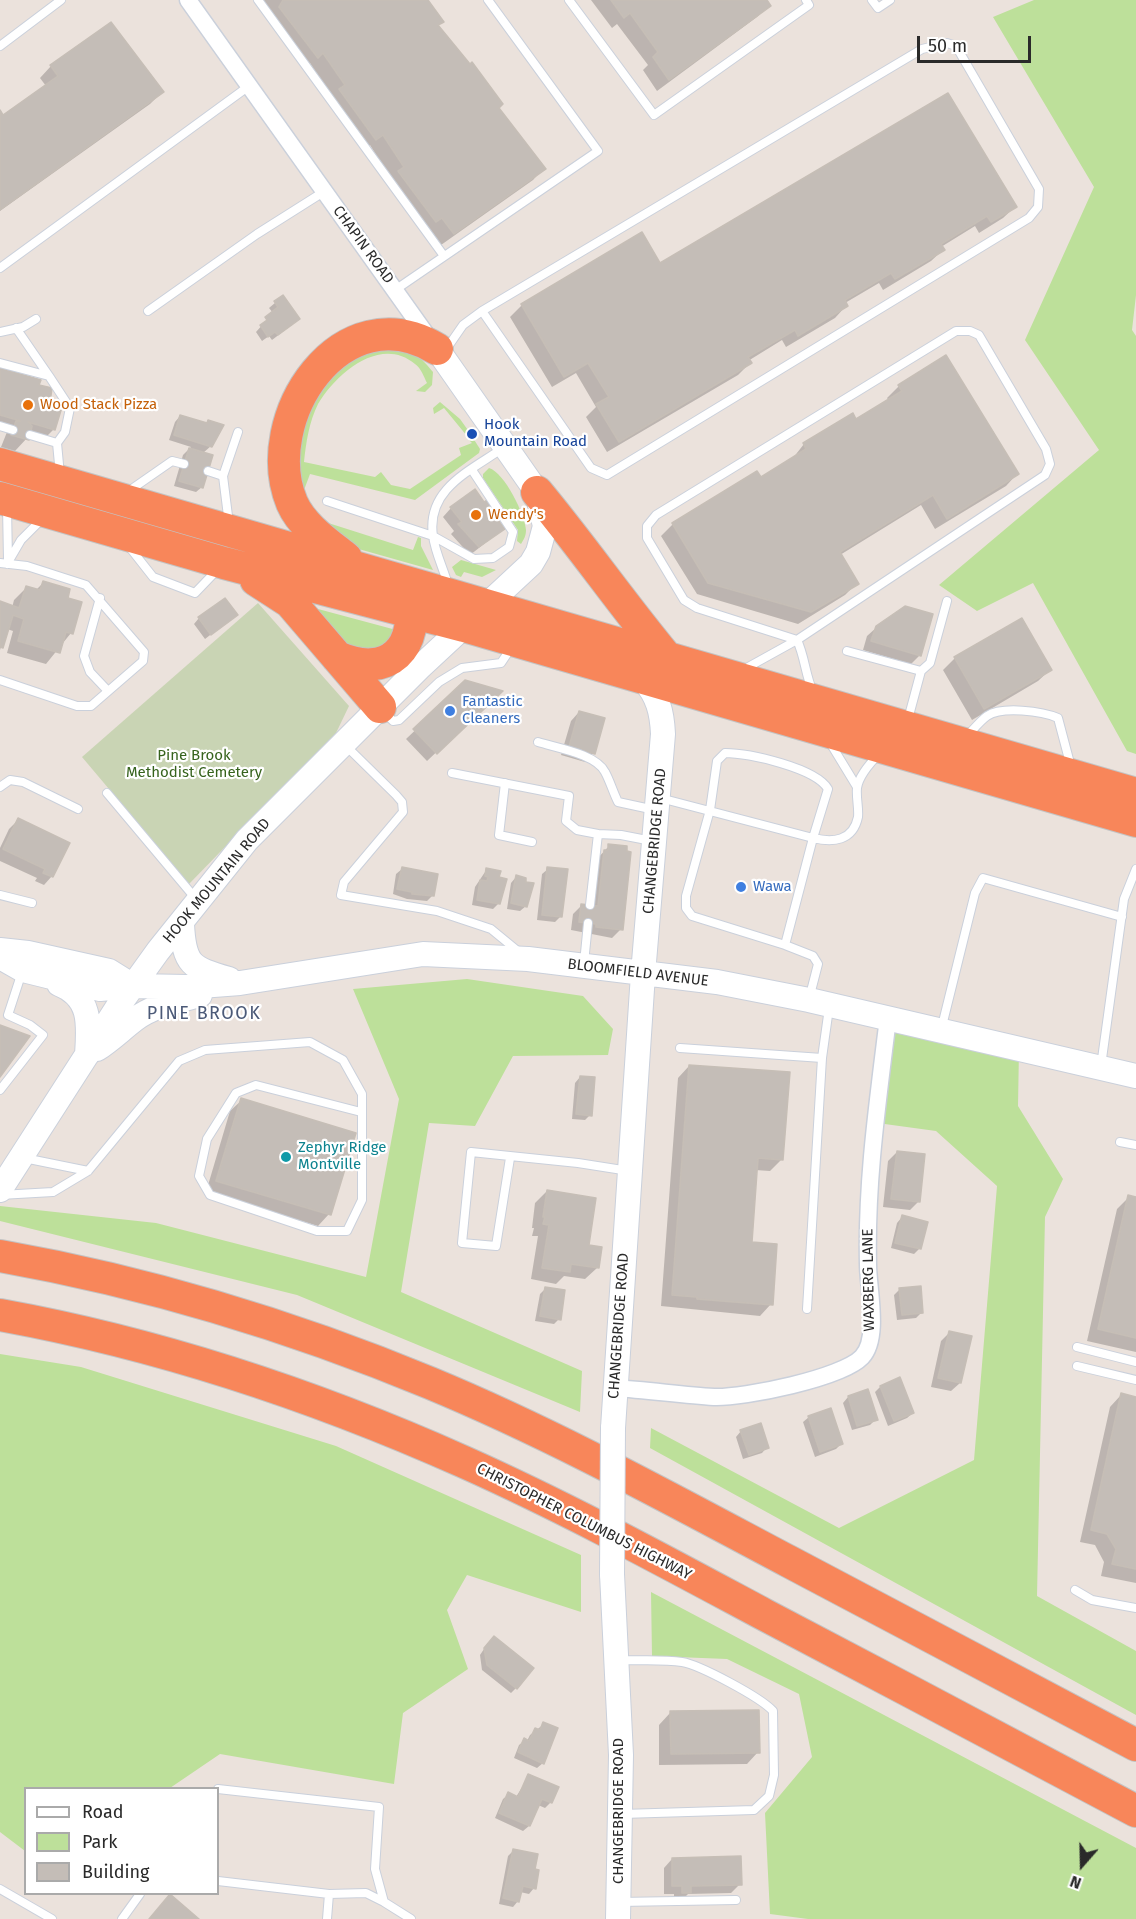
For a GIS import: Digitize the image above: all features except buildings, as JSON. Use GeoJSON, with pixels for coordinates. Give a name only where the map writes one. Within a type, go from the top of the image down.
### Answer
{"type":"FeatureCollection","features":[{"type":"Feature","properties":{"kind":"highway"},"geometry":{"type":"LineString","coordinates":[[359,567],[308,526],[292,503],[286,483],[285,451],[294,411],[314,374],[330,356],[357,339],[374,335],[405,336],[439,353]]}},
{"type":"Feature","properties":{"kind":"highway"},"geometry":{"type":"LineString","coordinates":[[0,464],[731,676],[819,715],[884,748],[1136,821]]}},
{"type":"Feature","properties":{"kind":"highway"},"geometry":{"type":"LineString","coordinates":[[537,492],[580,543],[622,604],[667,657]]}},
{"type":"Feature","properties":{"kind":"highway"},"geometry":{"type":"LineString","coordinates":[[3,499],[224,563],[464,626],[707,698],[907,726],[1136,794]]}},
{"type":"Feature","properties":{"kind":"highway"},"geometry":{"type":"LineString","coordinates":[[224,563],[290,602],[380,707]]}},
{"type":"Feature","properties":{"kind":"highway"},"geometry":{"type":"LineString","coordinates":[[337,657],[368,665],[388,661],[403,647],[411,632],[413,614],[406,581]]}},
{"type":"Feature","properties":{"kind":"highway"},"geometry":{"type":"LineString","coordinates":[[1,1256],[95,1275],[208,1305],[376,1362],[432,1384],[645,1485],[1136,1745]]}},
{"type":"Feature","properties":{"kind":"highway","name":"CHRISTOPHER COLUMBUS HIGHWAY"},"geometry":{"type":"LineString","coordinates":[[0,1315],[137,1345],[236,1375],[311,1401],[463,1461],[618,1537],[1136,1810]]}},
{"type":"Feature","properties":{"kind":"main road","name":"CHAPIN ROAD"},"geometry":{"type":"LineString","coordinates":[[439,353],[537,492]]}},
{"type":"Feature","properties":{"kind":"main road","name":"HOOK MOUNTAIN ROAD"},"geometry":{"type":"LineString","coordinates":[[0,1190],[10,1156],[87,1056],[134,986],[247,840],[380,707],[531,564],[538,552],[545,525],[537,492]]}},
{"type":"Feature","properties":{"kind":"main road","name":"CHANGEBRIDGE ROAD"},"geometry":{"type":"LineString","coordinates":[[618,1910],[621,1755],[612,1574],[614,1388],[643,974],[656,842],[663,734],[660,705],[656,695],[643,679]]}},
{"type":"Feature","properties":{"kind":"main road"},"geometry":{"type":"LineString","coordinates":[[663,734],[676,712],[684,706],[707,698]]}},
{"type":"Feature","properties":{"kind":"main road"},"geometry":{"type":"LineString","coordinates":[[182,924],[185,956],[193,966],[204,972],[240,983]]}},
{"type":"Feature","properties":{"kind":"main road","name":"BLOOMFIELD AVENUE"},"geometry":{"type":"LineString","coordinates":[[0,950],[28,953],[109,971],[134,986]]}},
{"type":"Feature","properties":{"kind":"main road","name":"BLOOMFIELD AVENUE"},"geometry":{"type":"LineString","coordinates":[[0,957],[27,972],[100,989],[240,983],[423,954],[528,959],[717,982],[819,1002],[1136,1076]]}},
{"type":"Feature","properties":{"kind":"main road"},"geometry":{"type":"LineString","coordinates":[[27,972],[70,988],[84,1004],[89,1024],[87,1056]]}},
{"type":"Feature","properties":{"kind":"main road"},"geometry":{"type":"LineString","coordinates":[[87,1056],[117,1036],[135,1019],[162,1006],[240,983]]}},
{"type":"Feature","properties":{"kind":"street","name":"CHAPIN ROAD"},"geometry":{"type":"LineString","coordinates":[[188,0],[439,353]]}},
{"type":"Feature","properties":{"kind":"street","name":"WAXBERG LANE"},"geometry":{"type":"LineString","coordinates":[[614,1388],[716,1397],[749,1393],[802,1382],[831,1373],[853,1364],[868,1350],[872,1319],[868,1276],[868,1203],[871,1155],[888,1018]]}},
{"type":"Feature","properties":{"kind":"lane"},"geometry":{"type":"LineString","coordinates":[[0,46],[61,0]]}},
{"type":"Feature","properties":{"kind":"lane"},"geometry":{"type":"LineString","coordinates":[[258,0],[444,256]]}},
{"type":"Feature","properties":{"kind":"lane"},"geometry":{"type":"LineString","coordinates":[[395,290],[598,151],[488,0]]}},
{"type":"Feature","properties":{"kind":"lane"},"geometry":{"type":"LineString","coordinates":[[569,0],[654,115],[809,5],[806,0]]}},
{"type":"Feature","properties":{"kind":"lane"},"geometry":{"type":"LineString","coordinates":[[872,0],[878,8],[890,0]]}},
{"type":"Feature","properties":{"kind":"lane"},"geometry":{"type":"LineString","coordinates":[[439,353],[456,333],[482,311],[922,50],[947,43],[956,46],[1038,184],[1040,201],[1029,218],[607,475],[591,468],[482,311]]}},
{"type":"Feature","properties":{"kind":"lane"},"geometry":{"type":"LineString","coordinates":[[0,268],[249,86]]}},
{"type":"Feature","properties":{"kind":"lane"},"geometry":{"type":"LineString","coordinates":[[148,311],[257,234],[325,191]]}},
{"type":"Feature","properties":{"kind":"lane"},"geometry":{"type":"LineString","coordinates":[[0,332],[36,319]]}},
{"type":"Feature","properties":{"kind":"lane"},"geometry":{"type":"LineString","coordinates":[[16,328],[70,408],[65,432],[57,443],[60,481]]}},
{"type":"Feature","properties":{"kind":"lane"},"geometry":{"type":"LineString","coordinates":[[731,676],[798,640],[1041,478],[1049,468],[1046,449],[975,333],[948,334],[656,515],[647,526],[647,538],[684,600],[690,606],[798,640]]}},
{"type":"Feature","properties":{"kind":"lane"},"geometry":{"type":"LineString","coordinates":[[0,363],[49,376]]}},
{"type":"Feature","properties":{"kind":"lane"},"geometry":{"type":"LineString","coordinates":[[0,426],[13,430]]}},
{"type":"Feature","properties":{"kind":"lane"},"geometry":{"type":"LineString","coordinates":[[230,530],[223,476],[238,432]]}},
{"type":"Feature","properties":{"kind":"lane"},"geometry":{"type":"LineString","coordinates":[[30,435],[57,443]]}},
{"type":"Feature","properties":{"kind":"lane"},"geometry":{"type":"LineString","coordinates":[[451,594],[433,536],[435,504],[450,485],[504,448]]}},
{"type":"Feature","properties":{"kind":"lane"},"geometry":{"type":"LineString","coordinates":[[119,497],[172,461],[184,465]]}},
{"type":"Feature","properties":{"kind":"lane"},"geometry":{"type":"LineString","coordinates":[[327,501],[433,536],[474,559],[493,558],[509,547],[513,532],[472,470]]}},
{"type":"Feature","properties":{"kind":"lane"},"geometry":{"type":"LineString","coordinates":[[208,471],[223,476]]}},
{"type":"Feature","properties":{"kind":"lane"},"geometry":{"type":"LineString","coordinates":[[3,499],[9,538],[4,563]]}},
{"type":"Feature","properties":{"kind":"lane"},"geometry":{"type":"LineString","coordinates":[[4,563],[21,540],[48,513]]}},
{"type":"Feature","properties":{"kind":"lane"},"geometry":{"type":"LineString","coordinates":[[0,680],[77,706],[91,706],[143,662],[144,651],[100,598],[86,585],[27,566],[4,563]]}},
{"type":"Feature","properties":{"kind":"lane"},"geometry":{"type":"LineString","coordinates":[[100,598],[84,656],[90,672],[108,691]]}},
{"type":"Feature","properties":{"kind":"lane"},"geometry":{"type":"LineString","coordinates":[[907,726],[921,671],[930,663],[947,601]]}},
{"type":"Feature","properties":{"kind":"lane"},"geometry":{"type":"LineString","coordinates":[[538,742],[599,763],[618,802],[626,806],[659,804],[710,810],[829,842],[842,839],[851,833],[858,817],[857,786],[819,715],[805,673],[804,655],[798,640]]}},
{"type":"Feature","properties":{"kind":"lane"},"geometry":{"type":"LineString","coordinates":[[380,707],[393,721],[399,720],[439,682],[462,668],[501,663],[515,641]]}},
{"type":"Feature","properties":{"kind":"lane"},"geometry":{"type":"LineString","coordinates":[[847,651],[921,671]]}},
{"type":"Feature","properties":{"kind":"lane"},"geometry":{"type":"LineString","coordinates":[[960,743],[988,715],[1014,711],[1044,712],[1058,718],[1073,776]]}},
{"type":"Feature","properties":{"kind":"lane"},"geometry":{"type":"LineString","coordinates":[[344,744],[396,795],[402,802],[403,812],[344,882],[341,895],[437,911],[491,929],[528,959]]}},
{"type":"Feature","properties":{"kind":"lane"},"geometry":{"type":"LineString","coordinates":[[857,786],[864,771],[884,748]]}},
{"type":"Feature","properties":{"kind":"lane"},"geometry":{"type":"LineString","coordinates":[[785,945],[828,789],[822,779],[738,753],[724,753],[717,761],[710,810],[686,896],[686,908],[692,916],[813,956],[818,964],[822,1058],[807,1309]]}},
{"type":"Feature","properties":{"kind":"lane"},"geometry":{"type":"LineString","coordinates":[[452,773],[568,796],[566,821],[577,830],[656,842]]}},
{"type":"Feature","properties":{"kind":"lane"},"geometry":{"type":"LineString","coordinates":[[0,787],[10,780],[23,782],[78,809]]}},
{"type":"Feature","properties":{"kind":"lane"},"geometry":{"type":"LineString","coordinates":[[505,783],[499,835],[532,842]]}},
{"type":"Feature","properties":{"kind":"lane"},"geometry":{"type":"LineString","coordinates":[[107,793],[198,902]]}},
{"type":"Feature","properties":{"kind":"lane"},"geometry":{"type":"LineString","coordinates":[[590,905],[598,834]]}},
{"type":"Feature","properties":{"kind":"lane"},"geometry":{"type":"LineString","coordinates":[[1101,1068],[1124,899],[1136,869]]}},
{"type":"Feature","properties":{"kind":"lane"},"geometry":{"type":"LineString","coordinates":[[940,1031],[975,893],[983,878],[1122,917]]}},
{"type":"Feature","properties":{"kind":"lane"},"geometry":{"type":"LineString","coordinates":[[0,895],[32,903]]}},
{"type":"Feature","properties":{"kind":"lane"},"geometry":{"type":"LineString","coordinates":[[584,966],[588,923]]}},
{"type":"Feature","properties":{"kind":"lane"},"geometry":{"type":"LineString","coordinates":[[0,1090],[43,1035],[30,1025],[8,1015],[27,972]]}},
{"type":"Feature","properties":{"kind":"lane"},"geometry":{"type":"LineString","coordinates":[[0,1195],[53,1192],[88,1171],[179,1061],[205,1050],[310,1042],[343,1060],[362,1094],[362,1200],[347,1231],[317,1231],[210,1195],[199,1176],[207,1139],[236,1093],[256,1085],[361,1112]]}},
{"type":"Feature","properties":{"kind":"lane"},"geometry":{"type":"LineString","coordinates":[[680,1048],[822,1058]]}},
{"type":"Feature","properties":{"kind":"lane"},"geometry":{"type":"LineString","coordinates":[[1120,1142],[1136,1145]]}},
{"type":"Feature","properties":{"kind":"lane"},"geometry":{"type":"LineString","coordinates":[[510,1158],[496,1246],[462,1243],[471,1152],[630,1171]]}},
{"type":"Feature","properties":{"kind":"lane"},"geometry":{"type":"LineString","coordinates":[[10,1156],[88,1171]]}},
{"type":"Feature","properties":{"kind":"lane"},"geometry":{"type":"LineString","coordinates":[[1077,1347],[1136,1362]]}},
{"type":"Feature","properties":{"kind":"lane"},"geometry":{"type":"LineString","coordinates":[[1077,1366],[1136,1380]]}},
{"type":"Feature","properties":{"kind":"lane"},"geometry":{"type":"LineString","coordinates":[[1075,1590],[1092,1600],[1136,1608]]}},
{"type":"Feature","properties":{"kind":"lane"},"geometry":{"type":"LineString","coordinates":[[616,1660],[684,1662],[748,1693],[764,1702],[773,1711],[774,1775],[769,1796],[754,1810],[620,1814]]}},
{"type":"Feature","properties":{"kind":"lane"},"geometry":{"type":"LineString","coordinates":[[219,1789],[379,1807],[375,1869],[384,1902]]}},
{"type":"Feature","properties":{"kind":"lane"},"geometry":{"type":"LineString","coordinates":[[219,1881],[329,1894],[366,1893],[411,1919]]}},
{"type":"Feature","properties":{"kind":"lane"},"geometry":{"type":"LineString","coordinates":[[0,1889],[52,1919]]}},
{"type":"Feature","properties":{"kind":"lane"},"geometry":{"type":"LineString","coordinates":[[327,1919],[329,1894]]}},
{"type":"Feature","properties":{"kind":"lane"},"geometry":{"type":"LineString","coordinates":[[122,1919],[139,1895]]}},
{"type":"Feature","properties":{"kind":"lane"},"geometry":{"type":"LineString","coordinates":[[618,1910],[736,1900]]}},
{"type":"Feature","properties":{"kind":"green space"},"geometry":{"type":"Polygon","coordinates":[[[1034,0],[1136,0],[1136,295],[1132,330],[1136,336],[1136,754],[1127,751],[1033,583],[977,611],[939,585],[1099,450],[1025,340],[1094,187],[993,17],[1034,0]]]}},
{"type":"Feature","properties":{"kind":"green space"},"geometry":{"type":"Polygon","coordinates":[[[377,343],[402,347],[415,354],[433,372],[432,385],[425,392],[416,391],[427,383],[417,366],[402,356],[388,354],[360,361],[336,381],[318,404],[310,425],[304,462],[375,477],[381,472],[391,485],[410,489],[461,455],[459,448],[472,443],[469,440],[473,438],[480,449],[479,453],[415,500],[310,474],[304,490],[307,499],[322,521],[413,550],[418,537],[421,538],[421,546],[433,570],[341,544],[309,517],[297,491],[294,466],[298,425],[314,389],[341,361],[358,350],[377,343]]]}},
{"type":"Feature","properties":{"kind":"green space"},"geometry":{"type":"Polygon","coordinates":[[[440,402],[460,419],[470,433],[467,436],[444,408],[434,414],[433,408],[440,402]]]}},
{"type":"Feature","properties":{"kind":"green space"},"geometry":{"type":"Polygon","coordinates":[[[489,468],[501,478],[518,505],[526,530],[521,544],[517,541],[518,530],[483,478],[483,474],[489,468]]]}},
{"type":"Feature","properties":{"kind":"green space"},"geometry":{"type":"Polygon","coordinates":[[[461,560],[496,570],[482,577],[464,572],[461,577],[456,575],[452,567],[461,560]]]}},
{"type":"Feature","properties":{"kind":"green space","name":"Pine Brook Methodist Cemetery"},"geometry":{"type":"Polygon","coordinates":[[[258,603],[349,706],[336,733],[189,884],[82,757],[258,603]]]}},
{"type":"Feature","properties":{"kind":"green space"},"geometry":{"type":"Polygon","coordinates":[[[318,609],[400,631],[392,644],[357,657],[314,612],[318,609]]]}},
{"type":"Feature","properties":{"kind":"green space"},"geometry":{"type":"Polygon","coordinates":[[[467,979],[583,996],[613,1029],[608,1055],[513,1056],[475,1126],[429,1123],[401,1292],[582,1371],[580,1412],[297,1295],[0,1221],[0,1206],[156,1223],[366,1277],[399,1099],[353,989],[467,979]]]}},
{"type":"Feature","properties":{"kind":"green space"},"geometry":{"type":"Polygon","coordinates":[[[885,1017],[1019,1049],[1018,1106],[1063,1179],[1045,1217],[1037,1596],[1136,1651],[1136,1715],[650,1448],[651,1428],[839,1528],[974,1460],[997,1186],[936,1131],[870,1122],[885,1017]]]}},
{"type":"Feature","properties":{"kind":"green space"},"geometry":{"type":"Polygon","coordinates":[[[0,1354],[81,1367],[336,1446],[581,1555],[581,1612],[467,1575],[447,1610],[468,1669],[403,1713],[394,1784],[220,1754],[171,1787],[24,1787],[24,1850],[0,1832],[0,1354]]]}},
{"type":"Feature","properties":{"kind":"green space"},"geometry":{"type":"Polygon","coordinates":[[[651,1592],[1136,1848],[1136,1919],[808,1919],[770,1914],[765,1813],[812,1757],[799,1694],[727,1659],[652,1656],[651,1592]]]}},
{"type":"Feature","properties":{"kind":"place","name":"Wood Stack Pizza"},"geometry":{"type":"Point","coordinates":[28,405]}},
{"type":"Feature","properties":{"kind":"place","name":"Hook Mountain Road"},"geometry":{"type":"Point","coordinates":[472,434]}},
{"type":"Feature","properties":{"kind":"place","name":"Wendy's"},"geometry":{"type":"Point","coordinates":[476,515]}},
{"type":"Feature","properties":{"kind":"place","name":"Fantastic Cleaners"},"geometry":{"type":"Point","coordinates":[450,711]}},
{"type":"Feature","properties":{"kind":"place","name":"Wawa"},"geometry":{"type":"Point","coordinates":[741,887]}},
{"type":"Feature","properties":{"kind":"place","name":"Zephyr Ridge Montville"},"geometry":{"type":"Point","coordinates":[286,1157]}},
{"type":"Feature","properties":{"kind":"district","name":"PINE BROOK"},"geometry":{"type":"Point","coordinates":[204,1014]}}]}
